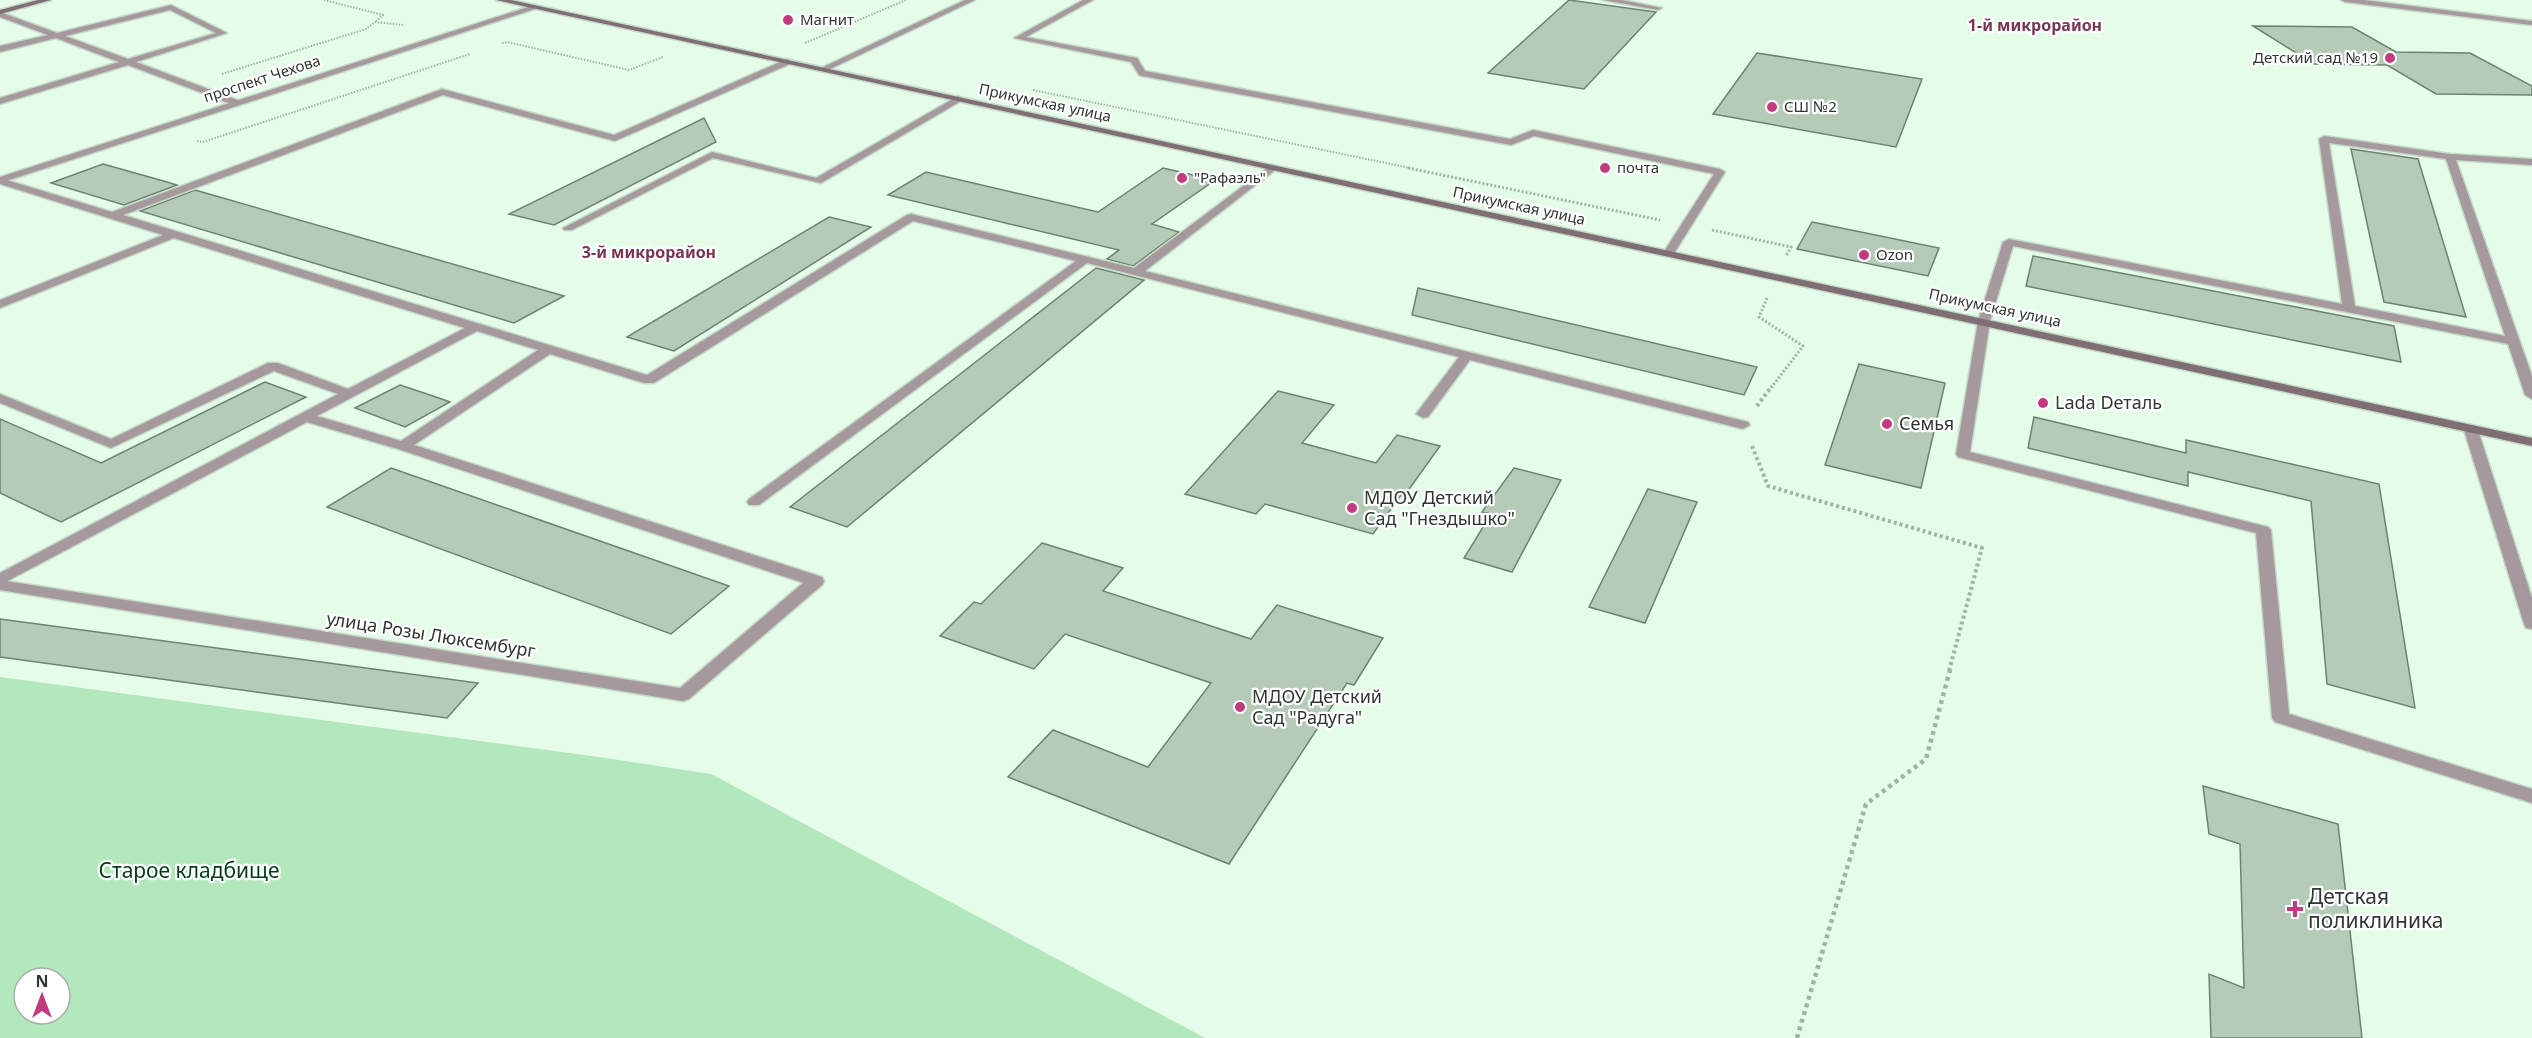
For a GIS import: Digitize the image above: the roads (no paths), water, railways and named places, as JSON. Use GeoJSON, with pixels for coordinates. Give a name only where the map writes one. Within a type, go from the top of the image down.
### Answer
{"type":"FeatureCollection","features":[{"type":"Feature","properties":{"kind":"main road"},"geometry":{"type":"LineString","coordinates":[[0,13],[47,0]]}},
{"type":"Feature","properties":{"kind":"main road","name":"Прикумская улица"},"geometry":{"type":"LineString","coordinates":[[500,0],[2532,442]]}},
{"type":"Feature","properties":{"kind":"street"},"geometry":{"type":"LineString","coordinates":[[823,69],[971,0]]}},
{"type":"Feature","properties":{"kind":"street"},"geometry":{"type":"LineString","coordinates":[[1089,0],[1018,38],[1134,60],[1142,73],[1511,142],[1533,133],[1720,172],[1669,253]]}},
{"type":"Feature","properties":{"kind":"street"},"geometry":{"type":"LineString","coordinates":[[1607,0],[1658,8]]}},
{"type":"Feature","properties":{"kind":"street"},"geometry":{"type":"LineString","coordinates":[[2345,0],[2532,23]]}},
{"type":"Feature","properties":{"kind":"street"},"geometry":{"type":"LineString","coordinates":[[0,49],[171,7],[223,33],[0,101]]}},
{"type":"Feature","properties":{"kind":"street","name":"проспект Чехова"},"geometry":{"type":"LineString","coordinates":[[0,181],[534,8]]}},
{"type":"Feature","properties":{"kind":"street"},"geometry":{"type":"LineString","coordinates":[[0,13],[237,103]]}},
{"type":"Feature","properties":{"kind":"street"},"geometry":{"type":"LineString","coordinates":[[111,216],[442,92],[615,138],[787,62]]}},
{"type":"Feature","properties":{"kind":"street"},"geometry":{"type":"LineString","coordinates":[[568,228],[712,155],[818,181],[958,99]]}},
{"type":"Feature","properties":{"kind":"street"},"geometry":{"type":"LineString","coordinates":[[2349,309],[2324,139],[2450,157],[2532,162]]}},
{"type":"Feature","properties":{"kind":"street"},"geometry":{"type":"LineString","coordinates":[[2450,157],[2532,395]]}},
{"type":"Feature","properties":{"kind":"street"},"geometry":{"type":"LineString","coordinates":[[1136,272],[1271,168]]}},
{"type":"Feature","properties":{"kind":"street"},"geometry":{"type":"LineString","coordinates":[[0,181],[649,380],[911,217],[1743,424]]}},
{"type":"Feature","properties":{"kind":"street"},"geometry":{"type":"LineString","coordinates":[[0,304],[174,234]]}},
{"type":"Feature","properties":{"kind":"street"},"geometry":{"type":"LineString","coordinates":[[2513,341],[2009,242],[1984,321],[1962,454],[2263,530],[2281,718],[2532,796]]}},
{"type":"Feature","properties":{"kind":"street"},"geometry":{"type":"LineString","coordinates":[[754,502],[1084,260]]}},
{"type":"Feature","properties":{"kind":"street"},"geometry":{"type":"LineString","coordinates":[[0,582],[476,327]]}},
{"type":"Feature","properties":{"kind":"street"},"geometry":{"type":"LineString","coordinates":[[305,417],[403,446],[548,349]]}},
{"type":"Feature","properties":{"kind":"street"},"geometry":{"type":"LineString","coordinates":[[1423,414],[1467,355]]}},
{"type":"Feature","properties":{"kind":"street"},"geometry":{"type":"LineString","coordinates":[[0,399],[111,444],[273,366],[349,394]]}},
{"type":"Feature","properties":{"kind":"street"},"geometry":{"type":"LineString","coordinates":[[2471,430],[2532,624]]}},
{"type":"Feature","properties":{"kind":"street","name":"улица Розы Люксембург"},"geometry":{"type":"LineString","coordinates":[[0,582],[683,695],[816,581],[403,446]]}},
{"type":"Feature","properties":{"kind":"place","name":"Магнит"},"geometry":{"type":"Point","coordinates":[788,20]}},
{"type":"Feature","properties":{"kind":"place","name":"Детский сад №19"},"geometry":{"type":"Point","coordinates":[2390,58]}},
{"type":"Feature","properties":{"kind":"place","name":"СШ №2"},"geometry":{"type":"Point","coordinates":[1772,107]}},
{"type":"Feature","properties":{"kind":"place","name":"почта"},"geometry":{"type":"Point","coordinates":[1605,168]}},
{"type":"Feature","properties":{"kind":"place","name":"\"Рафаэль\""},"geometry":{"type":"Point","coordinates":[1182,178]}},
{"type":"Feature","properties":{"kind":"place","name":"Ozon"},"geometry":{"type":"Point","coordinates":[1864,255]}},
{"type":"Feature","properties":{"kind":"place","name":"Lada Dеталь"},"geometry":{"type":"Point","coordinates":[2043,403]}},
{"type":"Feature","properties":{"kind":"place","name":"Семья"},"geometry":{"type":"Point","coordinates":[1887,424]}},
{"type":"Feature","properties":{"kind":"place","name":"МДОУ Детский Сад \"Гнездышко\""},"geometry":{"type":"Point","coordinates":[1352,508]}},
{"type":"Feature","properties":{"kind":"place","name":"МДОУ Детский Сад \"Радуга\""},"geometry":{"type":"Point","coordinates":[1240,707]}},
{"type":"Feature","properties":{"kind":"place","name":"Детская поликлиника"},"geometry":{"type":"Point","coordinates":[2295,909]}},
{"type":"Feature","properties":{"kind":"district","name":"1-й микрорайон"},"geometry":{"type":"Point","coordinates":[2035,25]}},
{"type":"Feature","properties":{"kind":"district","name":"3-й микрорайон"},"geometry":{"type":"Point","coordinates":[649,252]}},
{"type":"Feature","properties":{"kind":"park label","name":"Старое кладбище"},"geometry":{"type":"Point","coordinates":[189,871]}}]}
